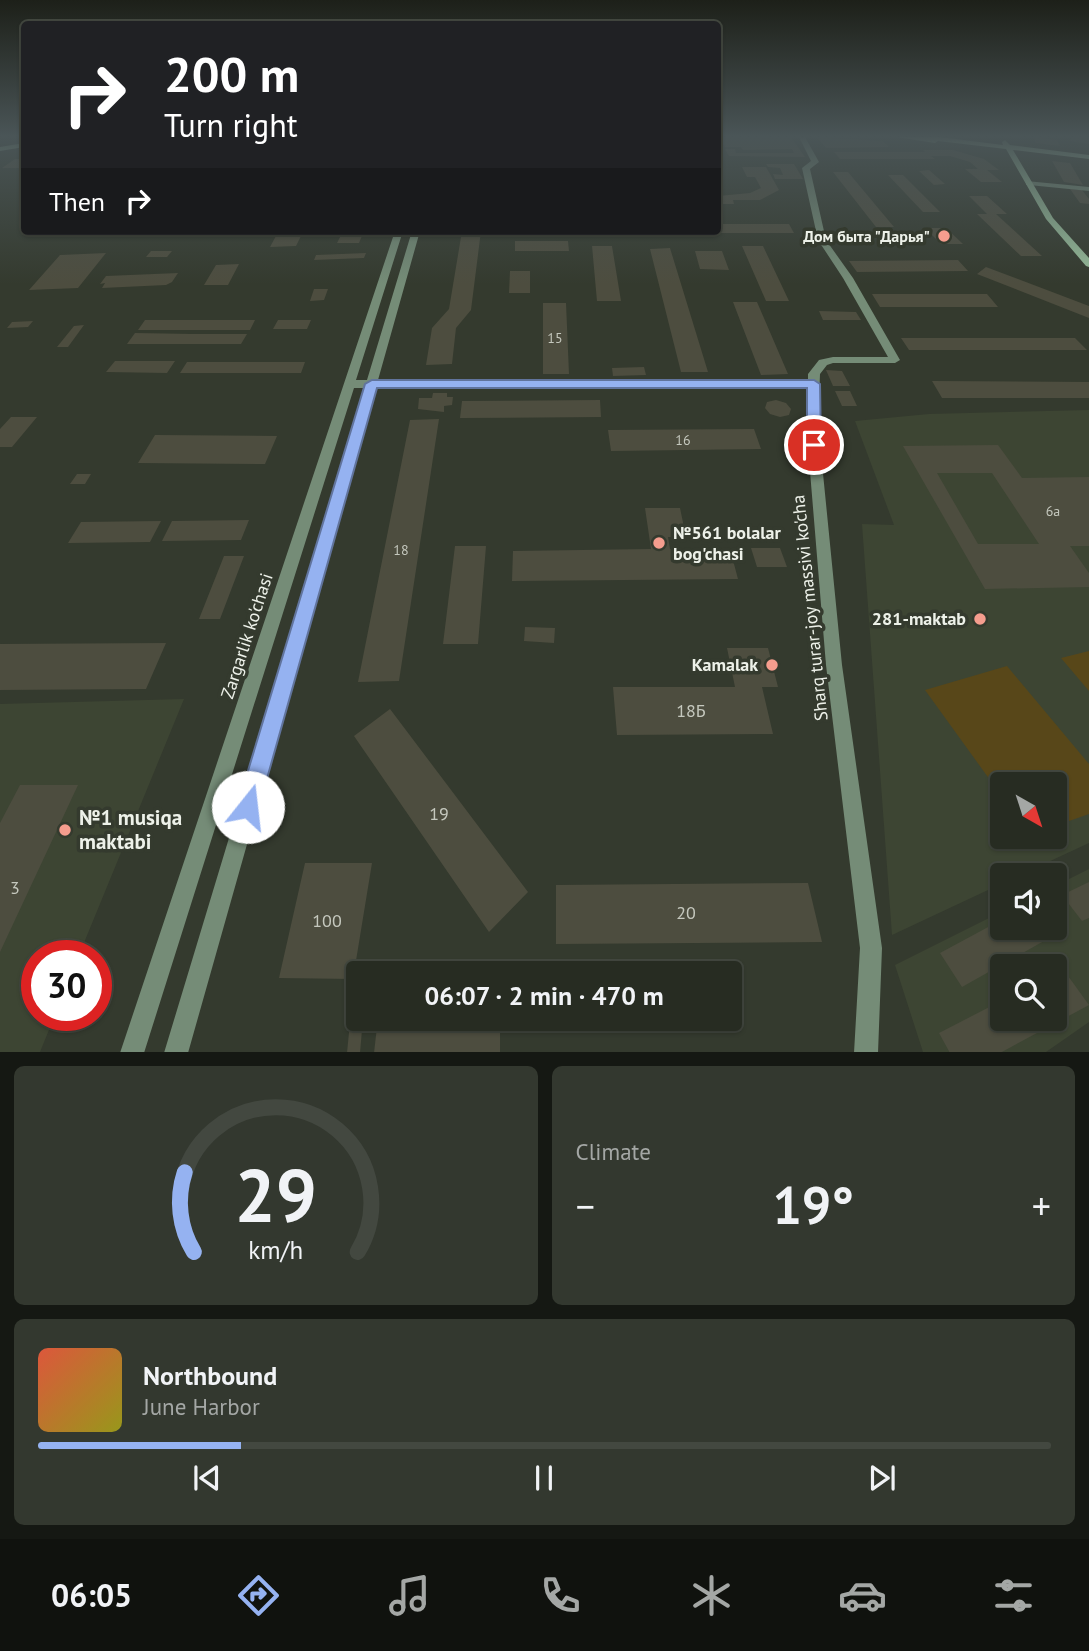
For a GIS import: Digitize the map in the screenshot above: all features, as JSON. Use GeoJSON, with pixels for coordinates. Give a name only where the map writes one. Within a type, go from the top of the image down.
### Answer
{"type":"FeatureCollection","features":[{"type":"Feature","properties":{"kind":"main road"},"geometry":{"type":"LineString","coordinates":[[1031,186],[1050,219],[1089,264]]}},
{"type":"Feature","properties":{"kind":"main road"},"geometry":{"type":"LineString","coordinates":[[1040,186],[1061,221],[1089,253]]}},
{"type":"Feature","properties":{"kind":"street"},"geometry":{"type":"LineString","coordinates":[[349,384],[814,384],[814,374],[823,362],[895,360],[848,278],[822,240],[810,186]]}},
{"type":"Feature","properties":{"kind":"street"},"geometry":{"type":"LineString","coordinates":[[1060,186],[1089,189]]}},
{"type":"Feature","properties":{"kind":"street","name":"Zargarlik ko'chasi"},"geometry":{"type":"LineString","coordinates":[[132,1052],[397,235]]}},
{"type":"Feature","properties":{"kind":"street"},"geometry":{"type":"LineString","coordinates":[[176,1052],[415,235]]}},
{"type":"Feature","properties":{"kind":"street","name":"Sharq turar-joy massivi ko'cha"},"geometry":{"type":"LineString","coordinates":[[814,384],[815,477],[832,652],[870,948],[866,1052]]}},
{"type":"Feature","properties":{"kind":"shaded area","name":"281-maktab"},"geometry":{"type":"Polygon","coordinates":[[[1089,410],[1089,843],[1046,863],[990,863],[990,889],[892,935],[862,524],[894,525],[855,421],[929,414],[1089,410]]]}},
{"type":"Feature","properties":{"kind":"shaded area"},"geometry":{"type":"Polygon","coordinates":[[[1089,651],[1089,691],[1061,658],[1089,651]]]}},
{"type":"Feature","properties":{"kind":"shaded area"},"geometry":{"type":"Polygon","coordinates":[[[1007,666],[1089,764],[1089,814],[1068,821],[1068,772],[990,772],[990,780],[925,690],[1007,666]]]}},
{"type":"Feature","properties":{"kind":"shaded area","name":"№1 musiqa maktabi"},"geometry":{"type":"Polygon","coordinates":[[[184,699],[85,940],[21,940],[21,1031],[49,1031],[40,1052],[0,1052],[0,704],[184,699]]]}},
{"type":"Feature","properties":{"kind":"shaded area"},"geometry":{"type":"Polygon","coordinates":[[[1089,869],[1089,1022],[1046,1052],[923,1052],[895,965],[990,918],[990,940],[1067,940],[1067,880],[1089,869]]]}},
{"type":"Feature","properties":{"kind":"building"},"geometry":{"type":"Polygon","coordinates":[[[760,186],[777,186],[779,190],[760,200],[733,200],[734,204],[721,204],[721,196],[750,193],[761,188],[760,186]]]}},
{"type":"Feature","properties":{"kind":"building"},"geometry":{"type":"Polygon","coordinates":[[[844,186],[860,186],[894,227],[876,227],[844,186]]]}},
{"type":"Feature","properties":{"kind":"building"},"geometry":{"type":"Polygon","coordinates":[[[898,186],[914,186],[940,212],[923,212],[898,186]]]}},
{"type":"Feature","properties":{"kind":"building"},"geometry":{"type":"Polygon","coordinates":[[[1070,189],[1082,190],[1089,199],[1089,204],[1080,203],[1070,189]]]}},
{"type":"Feature","properties":{"kind":"building"},"geometry":{"type":"Polygon","coordinates":[[[969,196],[987,196],[1007,214],[996,214],[1042,256],[1021,256],[977,214],[987,214],[969,196]]]}},
{"type":"Feature","properties":{"kind":"building"},"geometry":{"type":"Polygon","coordinates":[[[721,224],[789,224],[794,233],[721,233],[721,224]]]}},
{"type":"Feature","properties":{"kind":"building","name":"Дом быта \"Дарья\""},"geometry":{"type":"Polygon","coordinates":[[[925,228],[946,228],[963,244],[941,244],[925,228]]]}},
{"type":"Feature","properties":{"kind":"building"},"geometry":{"type":"Polygon","coordinates":[[[93,235],[121,235],[120,236],[91,237],[93,235]]]}},
{"type":"Feature","properties":{"kind":"building"},"geometry":{"type":"Polygon","coordinates":[[[276,235],[302,235],[296,246],[270,247],[276,235]]]}},
{"type":"Feature","properties":{"kind":"building"},"geometry":{"type":"Polygon","coordinates":[[[341,235],[362,235],[359,243],[337,243],[341,235]]]}},
{"type":"Feature","properties":{"kind":"building"},"geometry":{"type":"Polygon","coordinates":[[[461,235],[480,235],[471,310],[456,328],[452,364],[426,365],[432,328],[449,309],[461,235]]]}},
{"type":"Feature","properties":{"kind":"building"},"geometry":{"type":"Polygon","coordinates":[[[515,241],[568,241],[569,251],[515,251],[515,241]]]}},
{"type":"Feature","properties":{"kind":"building"},"geometry":{"type":"Polygon","coordinates":[[[592,246],[612,246],[621,301],[597,301],[592,246]]]}},
{"type":"Feature","properties":{"kind":"building"},"geometry":{"type":"Polygon","coordinates":[[[742,246],[763,246],[789,301],[766,301],[742,246]]]}},
{"type":"Feature","properties":{"kind":"building"},"geometry":{"type":"Polygon","coordinates":[[[670,248],[708,372],[681,372],[650,249],[670,248]]]}},
{"type":"Feature","properties":{"kind":"building"},"geometry":{"type":"Polygon","coordinates":[[[151,251],[172,251],[167,257],[146,257],[151,251]]]}},
{"type":"Feature","properties":{"kind":"building"},"geometry":{"type":"Polygon","coordinates":[[[695,251],[722,251],[729,270],[700,269],[695,251]]]}},
{"type":"Feature","properties":{"kind":"building"},"geometry":{"type":"Polygon","coordinates":[[[106,253],[78,288],[29,290],[60,255],[106,253]]]}},
{"type":"Feature","properties":{"kind":"building"},"geometry":{"type":"Polygon","coordinates":[[[366,253],[364,258],[314,260],[316,255],[366,253]]]}},
{"type":"Feature","properties":{"kind":"building"},"geometry":{"type":"Polygon","coordinates":[[[958,260],[968,271],[857,272],[849,261],[958,260]]]}},
{"type":"Feature","properties":{"kind":"building"},"geometry":{"type":"Polygon","coordinates":[[[239,264],[228,285],[204,285],[216,265],[239,264]]]}},
{"type":"Feature","properties":{"kind":"building"},"geometry":{"type":"Polygon","coordinates":[[[986,267],[1089,306],[1089,318],[977,274],[986,267]]]}},
{"type":"Feature","properties":{"kind":"building"},"geometry":{"type":"Polygon","coordinates":[[[510,271],[530,271],[530,293],[509,293],[510,271]]]}},
{"type":"Feature","properties":{"kind":"building"},"geometry":{"type":"Polygon","coordinates":[[[178,273],[172,282],[166,285],[102,288],[105,283],[100,284],[106,276],[178,273]]]}},
{"type":"Feature","properties":{"kind":"building"},"geometry":{"type":"Polygon","coordinates":[[[314,289],[328,289],[324,300],[310,301],[314,289]]]}},
{"type":"Feature","properties":{"kind":"building"},"geometry":{"type":"Polygon","coordinates":[[[872,294],[987,294],[998,307],[880,307],[872,294]]]}},
{"type":"Feature","properties":{"kind":"building"},"geometry":{"type":"Polygon","coordinates":[[[733,302],[757,302],[788,374],[761,375],[733,302]]]}},
{"type":"Feature","properties":{"kind":"building"},"geometry":{"type":"Polygon","coordinates":[[[543,303],[566,303],[569,374],[543,374],[543,303]]]}},
{"type":"Feature","properties":{"kind":"building"},"geometry":{"type":"Polygon","coordinates":[[[819,311],[856,312],[861,320],[823,320],[819,311]]]}},
{"type":"Feature","properties":{"kind":"building"},"geometry":{"type":"Polygon","coordinates":[[[145,320],[255,320],[250,330],[138,330],[145,320]]]}},
{"type":"Feature","properties":{"kind":"building"},"geometry":{"type":"Polygon","coordinates":[[[278,320],[311,320],[307,329],[273,329],[278,320]]]}},
{"type":"Feature","properties":{"kind":"building"},"geometry":{"type":"Polygon","coordinates":[[[33,321],[28,327],[7,328],[12,322],[33,321]]]}},
{"type":"Feature","properties":{"kind":"building"},"geometry":{"type":"Polygon","coordinates":[[[84,325],[68,347],[57,347],[74,326],[84,325]]]}},
{"type":"Feature","properties":{"kind":"building"},"geometry":{"type":"Polygon","coordinates":[[[135,333],[247,334],[241,344],[127,344],[135,333]]]}},
{"type":"Feature","properties":{"kind":"building"},"geometry":{"type":"Polygon","coordinates":[[[901,338],[1075,338],[1087,350],[909,350],[901,338]]]}},
{"type":"Feature","properties":{"kind":"building"},"geometry":{"type":"Polygon","coordinates":[[[115,361],[175,361],[167,373],[106,372],[115,361]]]}},
{"type":"Feature","properties":{"kind":"building"},"geometry":{"type":"Polygon","coordinates":[[[187,362],[305,362],[301,373],[180,373],[187,362]]]}},
{"type":"Feature","properties":{"kind":"building"},"geometry":{"type":"Polygon","coordinates":[[[644,367],[646,375],[613,376],[612,368],[644,367]]]}},
{"type":"Feature","properties":{"kind":"building"},"geometry":{"type":"Polygon","coordinates":[[[826,370],[842,371],[850,386],[833,386],[826,370]]]}},
{"type":"Feature","properties":{"kind":"building"},"geometry":{"type":"Polygon","coordinates":[[[932,381],[1089,382],[1089,398],[942,398],[932,381]]]}},
{"type":"Feature","properties":{"kind":"building"},"geometry":{"type":"Polygon","coordinates":[[[835,391],[850,391],[857,406],[842,406],[835,391]]]}},
{"type":"Feature","properties":{"kind":"building"},"geometry":{"type":"Polygon","coordinates":[[[433,393],[447,393],[447,397],[453,397],[452,405],[444,406],[444,412],[418,409],[419,398],[432,398],[433,393]]]}},
{"type":"Feature","properties":{"kind":"building"},"geometry":{"type":"Polygon","coordinates":[[[600,400],[601,417],[460,418],[462,401],[600,400]]]}},
{"type":"Feature","properties":{"kind":"building"},"geometry":{"type":"Polygon","coordinates":[[[776,400],[786,403],[791,409],[789,415],[780,417],[770,414],[765,408],[767,402],[776,400]]]}},
{"type":"Feature","properties":{"kind":"building"},"geometry":{"type":"Polygon","coordinates":[[[11,417],[37,417],[12,447],[0,447],[0,429],[11,417]]]}},
{"type":"Feature","properties":{"kind":"building"},"geometry":{"type":"Polygon","coordinates":[[[439,419],[399,681],[358,682],[410,420],[439,419]]]}},
{"type":"Feature","properties":{"kind":"building"},"geometry":{"type":"Polygon","coordinates":[[[754,429],[761,449],[611,451],[608,430],[754,429]]]}},
{"type":"Feature","properties":{"kind":"building"},"geometry":{"type":"Polygon","coordinates":[[[155,435],[277,436],[265,464],[138,463],[155,435]]]}},
{"type":"Feature","properties":{"kind":"building"},"geometry":{"type":"Polygon","coordinates":[[[998,445],[1022,478],[1089,477],[1089,546],[1070,546],[1089,573],[1089,587],[985,589],[903,446],[998,445]],[[937,473],[978,544],[1039,544],[992,473],[937,473]]]}},
{"type":"Feature","properties":{"kind":"building"},"geometry":{"type":"Polygon","coordinates":[[[77,474],[91,474],[85,484],[70,484],[77,474]]]}},
{"type":"Feature","properties":{"kind":"building","name":"№561 bolalar bog'chasi"},"geometry":{"type":"Polygon","coordinates":[[[645,508],[680,508],[686,537],[668,537],[670,549],[730,549],[738,579],[512,581],[513,551],[651,549],[645,508]]]}},
{"type":"Feature","properties":{"kind":"building"},"geometry":{"type":"Polygon","coordinates":[[[249,520],[241,540],[162,541],[172,521],[249,520]]]}},
{"type":"Feature","properties":{"kind":"building"},"geometry":{"type":"Polygon","coordinates":[[[161,521],[150,542],[68,543],[81,522],[161,521]]]}},
{"type":"Feature","properties":{"kind":"building"},"geometry":{"type":"Polygon","coordinates":[[[455,546],[486,546],[478,644],[443,644],[455,546]]]}},
{"type":"Feature","properties":{"kind":"building"},"geometry":{"type":"Polygon","coordinates":[[[751,548],[780,548],[787,567],[757,567],[751,548]]]}},
{"type":"Feature","properties":{"kind":"building"},"geometry":{"type":"Polygon","coordinates":[[[224,556],[244,556],[220,619],[199,619],[224,556]]]}},
{"type":"Feature","properties":{"kind":"building"},"geometry":{"type":"Polygon","coordinates":[[[525,627],[555,628],[554,643],[524,641],[525,627]]]}},
{"type":"Feature","properties":{"kind":"building"},"geometry":{"type":"Polygon","coordinates":[[[166,643],[146,689],[0,690],[0,644],[166,643]]]}},
{"type":"Feature","properties":{"kind":"building"},"geometry":{"type":"Polygon","coordinates":[[[727,648],[768,648],[778,687],[762,687],[773,734],[617,735],[613,687],[735,687],[727,648]]]}},
{"type":"Feature","properties":{"kind":"building"},"geometry":{"type":"Polygon","coordinates":[[[390,709],[528,892],[489,932],[354,736],[390,709]]]}},
{"type":"Feature","properties":{"kind":"building"},"geometry":{"type":"Polygon","coordinates":[[[20,785],[78,785],[0,952],[0,823],[20,785]]]}},
{"type":"Feature","properties":{"kind":"building"},"geometry":{"type":"Polygon","coordinates":[[[305,863],[372,863],[356,961],[346,961],[346,979],[279,978],[305,863]]]}},
{"type":"Feature","properties":{"kind":"building"},"geometry":{"type":"Polygon","coordinates":[[[1089,882],[1089,918],[1082,921],[1067,902],[1067,893],[1089,882]]]}},
{"type":"Feature","properties":{"kind":"building"},"geometry":{"type":"Polygon","coordinates":[[[808,883],[822,942],[556,944],[556,885],[808,883]]]}},
{"type":"Feature","properties":{"kind":"building"},"geometry":{"type":"Polygon","coordinates":[[[990,926],[990,940],[1046,940],[1021,954],[990,954],[990,971],[962,987],[940,953],[990,926]]]}},
{"type":"Feature","properties":{"kind":"building"},"geometry":{"type":"Polygon","coordinates":[[[1067,975],[1089,1005],[1067,1017],[1067,975]]]}},
{"type":"Feature","properties":{"kind":"building"},"geometry":{"type":"Polygon","coordinates":[[[990,1007],[990,1031],[1041,1031],[1002,1052],[949,1052],[939,1033],[990,1007]]]}},
{"type":"Feature","properties":{"kind":"building"},"geometry":{"type":"Polygon","coordinates":[[[349,1031],[362,1031],[360,1052],[347,1052],[349,1031]]]}},
{"type":"Feature","properties":{"kind":"building"},"geometry":{"type":"Polygon","coordinates":[[[377,1031],[500,1031],[500,1052],[374,1052],[377,1031]]]}},
{"type":"Feature","properties":{"kind":"place","name":"Дом быта \"Дарья\""},"geometry":{"type":"Point","coordinates":[944,236]}},
{"type":"Feature","properties":{"kind":"place","name":"№561 bolalar bog'chasi"},"geometry":{"type":"Point","coordinates":[659,543]}},
{"type":"Feature","properties":{"kind":"place","name":"281-maktab"},"geometry":{"type":"Point","coordinates":[980,619]}},
{"type":"Feature","properties":{"kind":"place","name":"Kamalak"},"geometry":{"type":"Point","coordinates":[772,665]}},
{"type":"Feature","properties":{"kind":"place","name":"№1 musiqa maktabi"},"geometry":{"type":"Point","coordinates":[65,830]}},
{"type":"Feature","properties":{"kind":"route"},"geometry":{"type":"LineString","coordinates":[[248,807],[372,384],[814,384],[814,445]]}}]}
